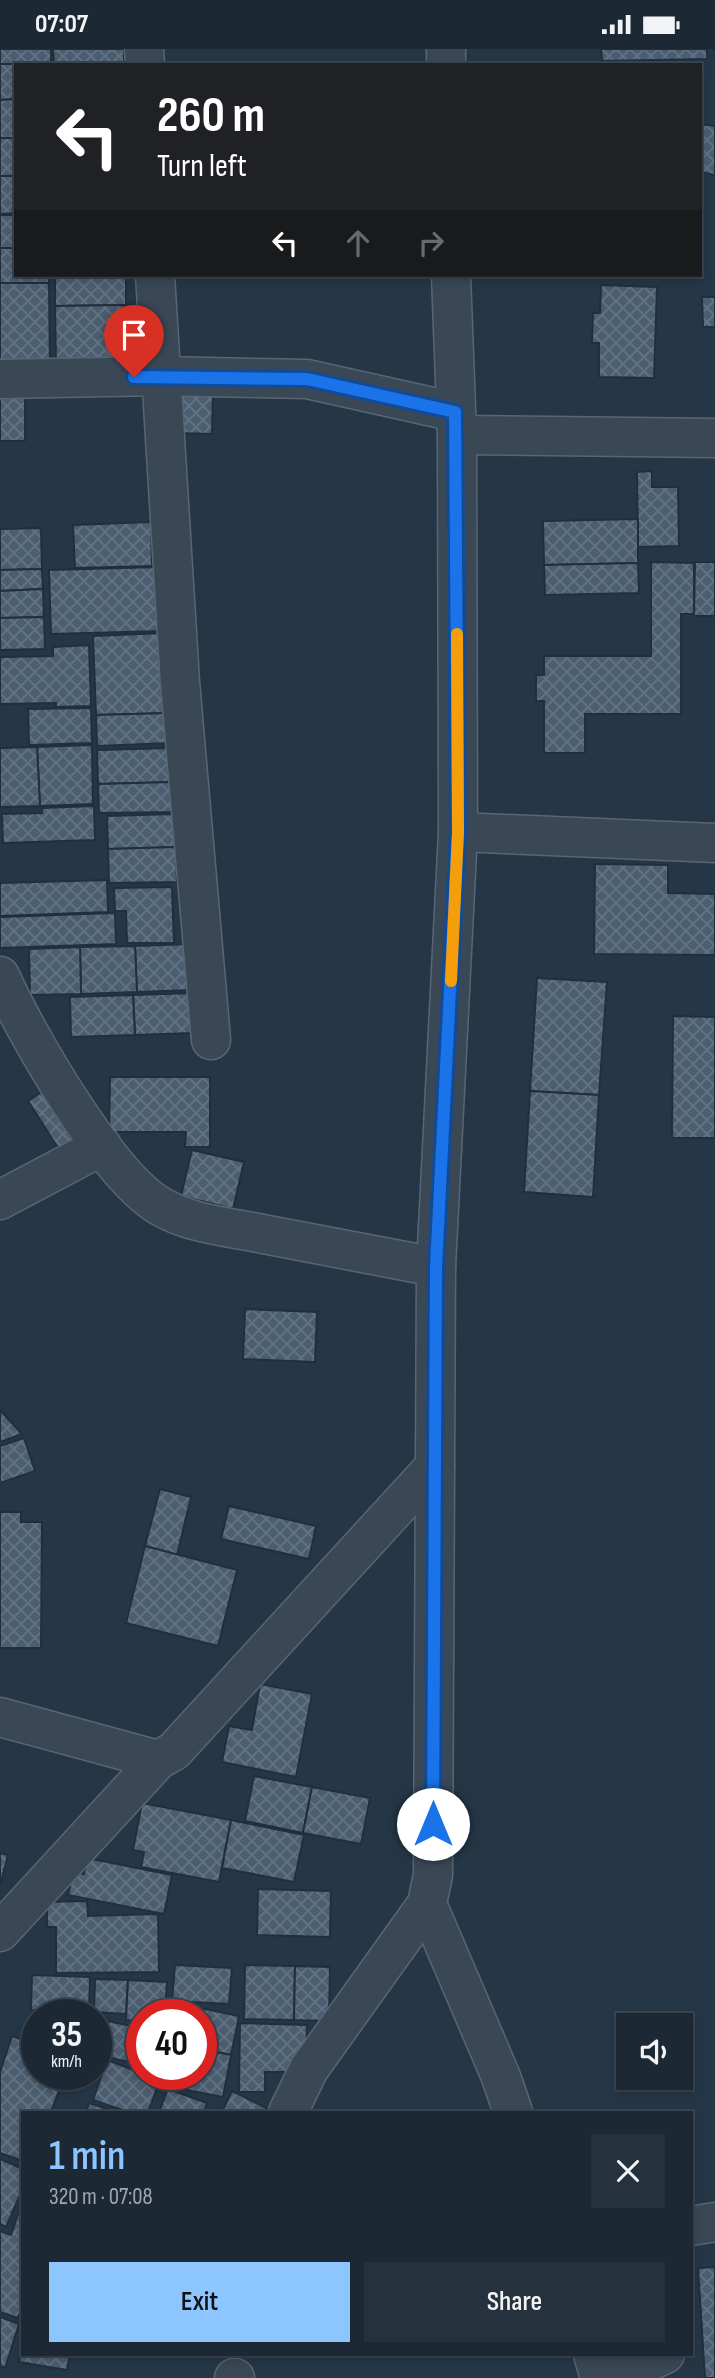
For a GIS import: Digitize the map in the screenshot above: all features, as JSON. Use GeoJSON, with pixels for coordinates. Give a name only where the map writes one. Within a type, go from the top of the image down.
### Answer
{"type":"FeatureCollection","features":[{"type":"Feature","properties":{"kind":"street"},"geometry":{"type":"LineString","coordinates":[[155,277],[181,695],[211,1040]]}},
{"type":"Feature","properties":{"kind":"street"},"geometry":{"type":"LineString","coordinates":[[288,2111],[309,2069],[427,1904],[433,1875],[436,1267],[458,832],[456,423],[452,277]]}},
{"type":"Feature","properties":{"kind":"street"},"geometry":{"type":"LineString","coordinates":[[0,379],[160,376],[307,379],[456,423],[715,438]]}},
{"type":"Feature","properties":{"kind":"street"},"geometry":{"type":"LineString","coordinates":[[458,832],[715,843]]}},
{"type":"Feature","properties":{"kind":"street"},"geometry":{"type":"LineString","coordinates":[[0,976],[33,1041],[102,1146],[143,1195],[179,1215],[436,1267]]}},
{"type":"Feature","properties":{"kind":"street"},"geometry":{"type":"LineString","coordinates":[[0,1200],[102,1146]]}},
{"type":"Feature","properties":{"kind":"street"},"geometry":{"type":"LineString","coordinates":[[0,1932],[158,1760],[174,1751],[435,1466]]}},
{"type":"Feature","properties":{"kind":"street"},"geometry":{"type":"LineString","coordinates":[[0,1717],[158,1760]]}},
{"type":"Feature","properties":{"kind":"street"},"geometry":{"type":"LineString","coordinates":[[427,1904],[502,2077],[513,2111]]}},
{"type":"Feature","properties":{"kind":"street"},"geometry":{"type":"LineString","coordinates":[[693,2227],[715,2222]]}},
{"type":"Feature","properties":{"kind":"street"},"geometry":{"type":"LineString","coordinates":[[594,2356],[600,2378]]}},
{"type":"Feature","properties":{"kind":"street"},"geometry":{"type":"LineString","coordinates":[[614,2378],[661,2356]]}},
{"type":"Feature","properties":{"kind":"building"},"geometry":{"type":"Polygon","coordinates":[[[0,49],[51,49],[51,63],[0,64],[0,49]]]}},
{"type":"Feature","properties":{"kind":"building"},"geometry":{"type":"Polygon","coordinates":[[[53,49],[124,49],[124,63],[54,63],[53,49]]]}},
{"type":"Feature","properties":{"kind":"building"},"geometry":{"type":"Polygon","coordinates":[[[601,49],[707,49],[707,59],[602,61],[601,49]]]}},
{"type":"Feature","properties":{"kind":"building"},"geometry":{"type":"Polygon","coordinates":[[[0,64],[14,64],[14,99],[0,100],[0,64]]]}},
{"type":"Feature","properties":{"kind":"building"},"geometry":{"type":"Polygon","coordinates":[[[14,99],[14,138],[0,138],[0,100],[14,99]]]}},
{"type":"Feature","properties":{"kind":"building"},"geometry":{"type":"Polygon","coordinates":[[[702,124],[715,126],[715,175],[702,172],[702,124]]]}},
{"type":"Feature","properties":{"kind":"building"},"geometry":{"type":"Polygon","coordinates":[[[0,138],[14,138],[14,176],[0,176],[0,138]]]}},
{"type":"Feature","properties":{"kind":"building"},"geometry":{"type":"Polygon","coordinates":[[[0,176],[14,176],[14,213],[0,214],[0,176]]]}},
{"type":"Feature","properties":{"kind":"building"},"geometry":{"type":"Polygon","coordinates":[[[0,215],[14,215],[14,248],[0,248],[0,215]]]}},
{"type":"Feature","properties":{"kind":"building"},"geometry":{"type":"Polygon","coordinates":[[[0,248],[14,248],[14,277],[49,277],[49,283],[0,283],[0,248]]]}},
{"type":"Feature","properties":{"kind":"building"},"geometry":{"type":"Polygon","coordinates":[[[55,277],[126,277],[126,305],[55,306],[55,277]]]}},
{"type":"Feature","properties":{"kind":"building"},"geometry":{"type":"Polygon","coordinates":[[[0,283],[49,283],[50,364],[0,364],[0,283]]]}},
{"type":"Feature","properties":{"kind":"building"},"geometry":{"type":"Polygon","coordinates":[[[601,285],[657,287],[654,378],[599,377],[599,343],[592,343],[593,313],[600,313],[601,285]]]}},
{"type":"Feature","properties":{"kind":"building"},"geometry":{"type":"Polygon","coordinates":[[[702,297],[715,297],[715,327],[703,327],[702,297]]]}},
{"type":"Feature","properties":{"kind":"building"},"geometry":{"type":"Polygon","coordinates":[[[126,305],[127,368],[56,368],[55,306],[126,305]]]}},
{"type":"Feature","properties":{"kind":"building"},"geometry":{"type":"Polygon","coordinates":[[[177,386],[213,387],[212,434],[176,433],[177,386]]]}},
{"type":"Feature","properties":{"kind":"building"},"geometry":{"type":"Polygon","coordinates":[[[0,393],[25,393],[25,441],[0,441],[0,393]]]}},
{"type":"Feature","properties":{"kind":"building"},"geometry":{"type":"Polygon","coordinates":[[[652,471],[652,487],[678,487],[679,546],[638,547],[637,472],[652,471]]]}},
{"type":"Feature","properties":{"kind":"building"},"geometry":{"type":"Polygon","coordinates":[[[638,519],[638,563],[544,565],[543,521],[638,519]]]}},
{"type":"Feature","properties":{"kind":"building"},"geometry":{"type":"Polygon","coordinates":[[[151,522],[152,566],[75,568],[73,525],[151,522]]]}},
{"type":"Feature","properties":{"kind":"building"},"geometry":{"type":"Polygon","coordinates":[[[41,528],[42,569],[0,570],[0,529],[41,528]]]}},
{"type":"Feature","properties":{"kind":"building"},"geometry":{"type":"Polygon","coordinates":[[[651,562],[694,563],[694,614],[681,614],[681,714],[585,714],[585,753],[544,753],[544,701],[536,701],[536,675],[544,675],[544,656],[651,656],[651,562]]]}},
{"type":"Feature","properties":{"kind":"building"},"geometry":{"type":"Polygon","coordinates":[[[695,562],[715,562],[715,616],[694,616],[695,562]]]}},
{"type":"Feature","properties":{"kind":"building"},"geometry":{"type":"Polygon","coordinates":[[[638,563],[639,593],[545,595],[544,565],[638,563]]]}},
{"type":"Feature","properties":{"kind":"building"},"geometry":{"type":"Polygon","coordinates":[[[160,567],[162,631],[51,634],[49,570],[160,567]]]}},
{"type":"Feature","properties":{"kind":"building"},"geometry":{"type":"Polygon","coordinates":[[[42,569],[43,589],[0,591],[0,570],[42,569]]]}},
{"type":"Feature","properties":{"kind":"building"},"geometry":{"type":"Polygon","coordinates":[[[43,589],[44,617],[0,618],[0,591],[43,589]]]}},
{"type":"Feature","properties":{"kind":"building"},"geometry":{"type":"Polygon","coordinates":[[[44,617],[45,649],[0,650],[0,618],[44,617]]]}},
{"type":"Feature","properties":{"kind":"building"},"geometry":{"type":"Polygon","coordinates":[[[166,633],[169,713],[96,715],[93,636],[166,633]]]}},
{"type":"Feature","properties":{"kind":"building"},"geometry":{"type":"Polygon","coordinates":[[[89,645],[91,706],[56,707],[56,703],[0,704],[0,657],[53,656],[53,647],[89,645]]]}},
{"type":"Feature","properties":{"kind":"building"},"geometry":{"type":"Polygon","coordinates":[[[91,708],[92,743],[29,745],[28,709],[91,708]]]}},
{"type":"Feature","properties":{"kind":"building"},"geometry":{"type":"Polygon","coordinates":[[[169,713],[170,743],[97,746],[96,715],[169,713]]]}},
{"type":"Feature","properties":{"kind":"building"},"geometry":{"type":"Polygon","coordinates":[[[92,745],[93,804],[40,806],[37,747],[92,745]]]}},
{"type":"Feature","properties":{"kind":"building"},"geometry":{"type":"Polygon","coordinates":[[[37,747],[40,806],[0,807],[0,748],[37,747]]]}},
{"type":"Feature","properties":{"kind":"building"},"geometry":{"type":"Polygon","coordinates":[[[172,748],[173,782],[98,784],[97,750],[172,748]]]}},
{"type":"Feature","properties":{"kind":"building"},"geometry":{"type":"Polygon","coordinates":[[[173,782],[174,812],[99,813],[98,784],[173,782]]]}},
{"type":"Feature","properties":{"kind":"building"},"geometry":{"type":"Polygon","coordinates":[[[94,806],[95,840],[3,843],[2,814],[42,813],[42,808],[94,806]]]}},
{"type":"Feature","properties":{"kind":"building"},"geometry":{"type":"Polygon","coordinates":[[[175,814],[176,847],[108,849],[107,816],[175,814]]]}},
{"type":"Feature","properties":{"kind":"building"},"geometry":{"type":"Polygon","coordinates":[[[176,847],[177,882],[109,883],[108,849],[176,847]]]}},
{"type":"Feature","properties":{"kind":"building"},"geometry":{"type":"Polygon","coordinates":[[[595,864],[668,865],[668,893],[715,894],[715,955],[594,954],[595,864]]]}},
{"type":"Feature","properties":{"kind":"building"},"geometry":{"type":"Polygon","coordinates":[[[107,880],[108,912],[0,916],[0,883],[107,880]]]}},
{"type":"Feature","properties":{"kind":"building"},"geometry":{"type":"Polygon","coordinates":[[[172,887],[174,943],[127,943],[126,911],[115,911],[114,888],[172,887]]]}},
{"type":"Feature","properties":{"kind":"building"},"geometry":{"type":"Polygon","coordinates":[[[115,913],[116,944],[0,948],[0,917],[115,913]]]}},
{"type":"Feature","properties":{"kind":"building"},"geometry":{"type":"Polygon","coordinates":[[[191,944],[192,990],[137,992],[135,946],[191,944]]]}},
{"type":"Feature","properties":{"kind":"building"},"geometry":{"type":"Polygon","coordinates":[[[135,946],[137,992],[81,994],[80,947],[135,946]]]}},
{"type":"Feature","properties":{"kind":"building"},"geometry":{"type":"Polygon","coordinates":[[[80,947],[81,994],[30,995],[29,949],[80,947]]]}},
{"type":"Feature","properties":{"kind":"building"},"geometry":{"type":"Polygon","coordinates":[[[537,978],[607,982],[599,1095],[530,1091],[537,978]]]}},
{"type":"Feature","properties":{"kind":"building"},"geometry":{"type":"Polygon","coordinates":[[[193,993],[194,1033],[135,1035],[133,995],[193,993]]]}},
{"type":"Feature","properties":{"kind":"building"},"geometry":{"type":"Polygon","coordinates":[[[133,995],[135,1035],[71,1037],[70,997],[133,995]]]}},
{"type":"Feature","properties":{"kind":"building"},"geometry":{"type":"Polygon","coordinates":[[[673,1016],[715,1017],[715,1138],[672,1138],[673,1016]]]}},
{"type":"Feature","properties":{"kind":"building"},"geometry":{"type":"Polygon","coordinates":[[[110,1077],[210,1077],[210,1147],[185,1147],[186,1132],[109,1132],[110,1077]]]}},
{"type":"Feature","properties":{"kind":"building"},"geometry":{"type":"Polygon","coordinates":[[[51,1086],[85,1140],[62,1154],[28,1101],[51,1086]]]}},
{"type":"Feature","properties":{"kind":"building"},"geometry":{"type":"Polygon","coordinates":[[[530,1091],[599,1095],[593,1197],[524,1192],[530,1091]]]}},
{"type":"Feature","properties":{"kind":"building"},"geometry":{"type":"Polygon","coordinates":[[[192,1150],[244,1162],[233,1209],[181,1196],[192,1150]]]}},
{"type":"Feature","properties":{"kind":"building"},"geometry":{"type":"Polygon","coordinates":[[[245,1309],[317,1312],[315,1362],[243,1359],[245,1309]]]}},
{"type":"Feature","properties":{"kind":"building"},"geometry":{"type":"Polygon","coordinates":[[[0,1410],[22,1434],[0,1442],[0,1410]]]}},
{"type":"Feature","properties":{"kind":"building"},"geometry":{"type":"Polygon","coordinates":[[[24,1438],[35,1471],[0,1483],[0,1446],[24,1438]]]}},
{"type":"Feature","properties":{"kind":"building"},"geometry":{"type":"Polygon","coordinates":[[[160,1489],[191,1497],[177,1555],[145,1546],[160,1489]]]}},
{"type":"Feature","properties":{"kind":"building"},"geometry":{"type":"Polygon","coordinates":[[[229,1506],[316,1526],[309,1559],[221,1539],[229,1506]]]}},
{"type":"Feature","properties":{"kind":"building"},"geometry":{"type":"Polygon","coordinates":[[[0,1512],[21,1512],[21,1522],[42,1522],[41,1648],[0,1648],[0,1512]]]}},
{"type":"Feature","properties":{"kind":"building"},"geometry":{"type":"Polygon","coordinates":[[[145,1546],[237,1570],[218,1646],[126,1623],[145,1546]]]}},
{"type":"Feature","properties":{"kind":"building"},"geometry":{"type":"Polygon","coordinates":[[[260,1684],[312,1694],[296,1777],[222,1762],[229,1726],[252,1730],[260,1684]]]}},
{"type":"Feature","properties":{"kind":"building"},"geometry":{"type":"Polygon","coordinates":[[[254,1776],[312,1787],[303,1833],[245,1821],[254,1776]]]}},
{"type":"Feature","properties":{"kind":"building"},"geometry":{"type":"Polygon","coordinates":[[[312,1787],[370,1798],[361,1844],[303,1833],[312,1787]]]}},
{"type":"Feature","properties":{"kind":"building"},"geometry":{"type":"Polygon","coordinates":[[[142,1803],[231,1820],[219,1882],[141,1867],[144,1852],[133,1850],[142,1803]]]}},
{"type":"Feature","properties":{"kind":"building"},"geometry":{"type":"Polygon","coordinates":[[[231,1820],[304,1835],[294,1882],[222,1868],[231,1820]]]}},
{"type":"Feature","properties":{"kind":"building"},"geometry":{"type":"Polygon","coordinates":[[[0,1853],[8,1855],[0,1886],[0,1853]]]}},
{"type":"Feature","properties":{"kind":"building"},"geometry":{"type":"Polygon","coordinates":[[[87,1858],[172,1875],[164,1914],[68,1895],[73,1872],[84,1874],[87,1858]]]}},
{"type":"Feature","properties":{"kind":"building"},"geometry":{"type":"Polygon","coordinates":[[[258,1889],[331,1891],[330,1937],[257,1935],[258,1889]]]}},
{"type":"Feature","properties":{"kind":"building"},"geometry":{"type":"Polygon","coordinates":[[[87,1901],[88,1916],[158,1914],[159,1972],[56,1973],[56,1927],[47,1927],[47,1902],[87,1901]]]}},
{"type":"Feature","properties":{"kind":"building"},"geometry":{"type":"Polygon","coordinates":[[[175,1965],[232,1968],[229,2004],[217,2003],[217,1999],[172,1999],[175,1965]]]}},
{"type":"Feature","properties":{"kind":"building"},"geometry":{"type":"Polygon","coordinates":[[[245,1965],[295,1966],[294,2020],[244,2019],[245,1965]]]}},
{"type":"Feature","properties":{"kind":"building"},"geometry":{"type":"Polygon","coordinates":[[[295,1966],[330,1967],[329,2021],[294,2020],[295,1966]]]}},
{"type":"Feature","properties":{"kind":"building"},"geometry":{"type":"Polygon","coordinates":[[[32,1975],[90,1977],[89,1999],[31,1999],[32,1975]]]}},
{"type":"Feature","properties":{"kind":"building"},"geometry":{"type":"Polygon","coordinates":[[[95,1979],[128,1980],[126,2014],[112,2013],[112,1999],[94,1999],[95,1979]]]}},
{"type":"Feature","properties":{"kind":"building"},"geometry":{"type":"Polygon","coordinates":[[[128,1980],[167,1982],[166,1999],[127,1999],[128,1980]]]}},
{"type":"Feature","properties":{"kind":"building"},"geometry":{"type":"Polygon","coordinates":[[[217,2011],[239,2016],[231,2055],[217,2052],[217,2011]]]}},
{"type":"Feature","properties":{"kind":"building"},"geometry":{"type":"Polygon","coordinates":[[[112,2022],[126,2025],[126,2061],[112,2058],[112,2022]]]}},
{"type":"Feature","properties":{"kind":"building"},"geometry":{"type":"Polygon","coordinates":[[[240,2023],[307,2025],[306,2072],[265,2072],[265,2092],[239,2092],[240,2023]]]}},
{"type":"Feature","properties":{"kind":"building"},"geometry":{"type":"Polygon","coordinates":[[[12,2036],[21,2039],[21,2090],[59,2090],[51,2111],[21,2111],[21,2160],[0,2153],[0,2072],[12,2036]]]}},
{"type":"Feature","properties":{"kind":"building"},"geometry":{"type":"Polygon","coordinates":[[[217,2052],[231,2055],[223,2097],[186,2090],[217,2090],[217,2052]]]}},
{"type":"Feature","properties":{"kind":"building"},"geometry":{"type":"Polygon","coordinates":[[[112,2062],[126,2067],[126,2090],[156,2090],[148,2111],[125,2111],[93,2100],[96,2090],[112,2090],[112,2062]]]}},
{"type":"Feature","properties":{"kind":"building"},"geometry":{"type":"Polygon","coordinates":[[[168,2090],[171,2090],[207,2103],[204,2111],[159,2111],[168,2090]]]}},
{"type":"Feature","properties":{"kind":"building"},"geometry":{"type":"Polygon","coordinates":[[[232,2091],[272,2111],[222,2111],[232,2091]]]}},
{"type":"Feature","properties":{"kind":"building"},"geometry":{"type":"Polygon","coordinates":[[[89,2103],[113,2111],[86,2111],[89,2103]]]}},
{"type":"Feature","properties":{"kind":"building"},"geometry":{"type":"Polygon","coordinates":[[[0,2159],[21,2168],[21,2193],[6,2227],[0,2224],[0,2159]]]}},
{"type":"Feature","properties":{"kind":"building"},"geometry":{"type":"Polygon","coordinates":[[[21,2205],[21,2310],[18,2318],[0,2312],[0,2231],[11,2235],[21,2205]]]}},
{"type":"Feature","properties":{"kind":"building"},"geometry":{"type":"Polygon","coordinates":[[[715,2267],[715,2378],[705,2378],[698,2268],[715,2267]]]}},
{"type":"Feature","properties":{"kind":"building"},"geometry":{"type":"Polygon","coordinates":[[[0,2317],[19,2324],[5,2368],[0,2366],[0,2317]]]}},
{"type":"Feature","properties":{"kind":"building"},"geometry":{"type":"Polygon","coordinates":[[[21,2349],[21,2356],[70,2356],[67,2370],[19,2362],[21,2349]]]}},
{"type":"Feature","properties":{"kind":"slow traffic"},"geometry":{"type":"LineString","coordinates":[[451,981],[458,832],[457,634]]}},
{"type":"Feature","properties":{"kind":"route"},"geometry":{"type":"LineString","coordinates":[[134,377],[307,379],[455,412],[458,832],[436,1267],[433,1824]]}}]}
